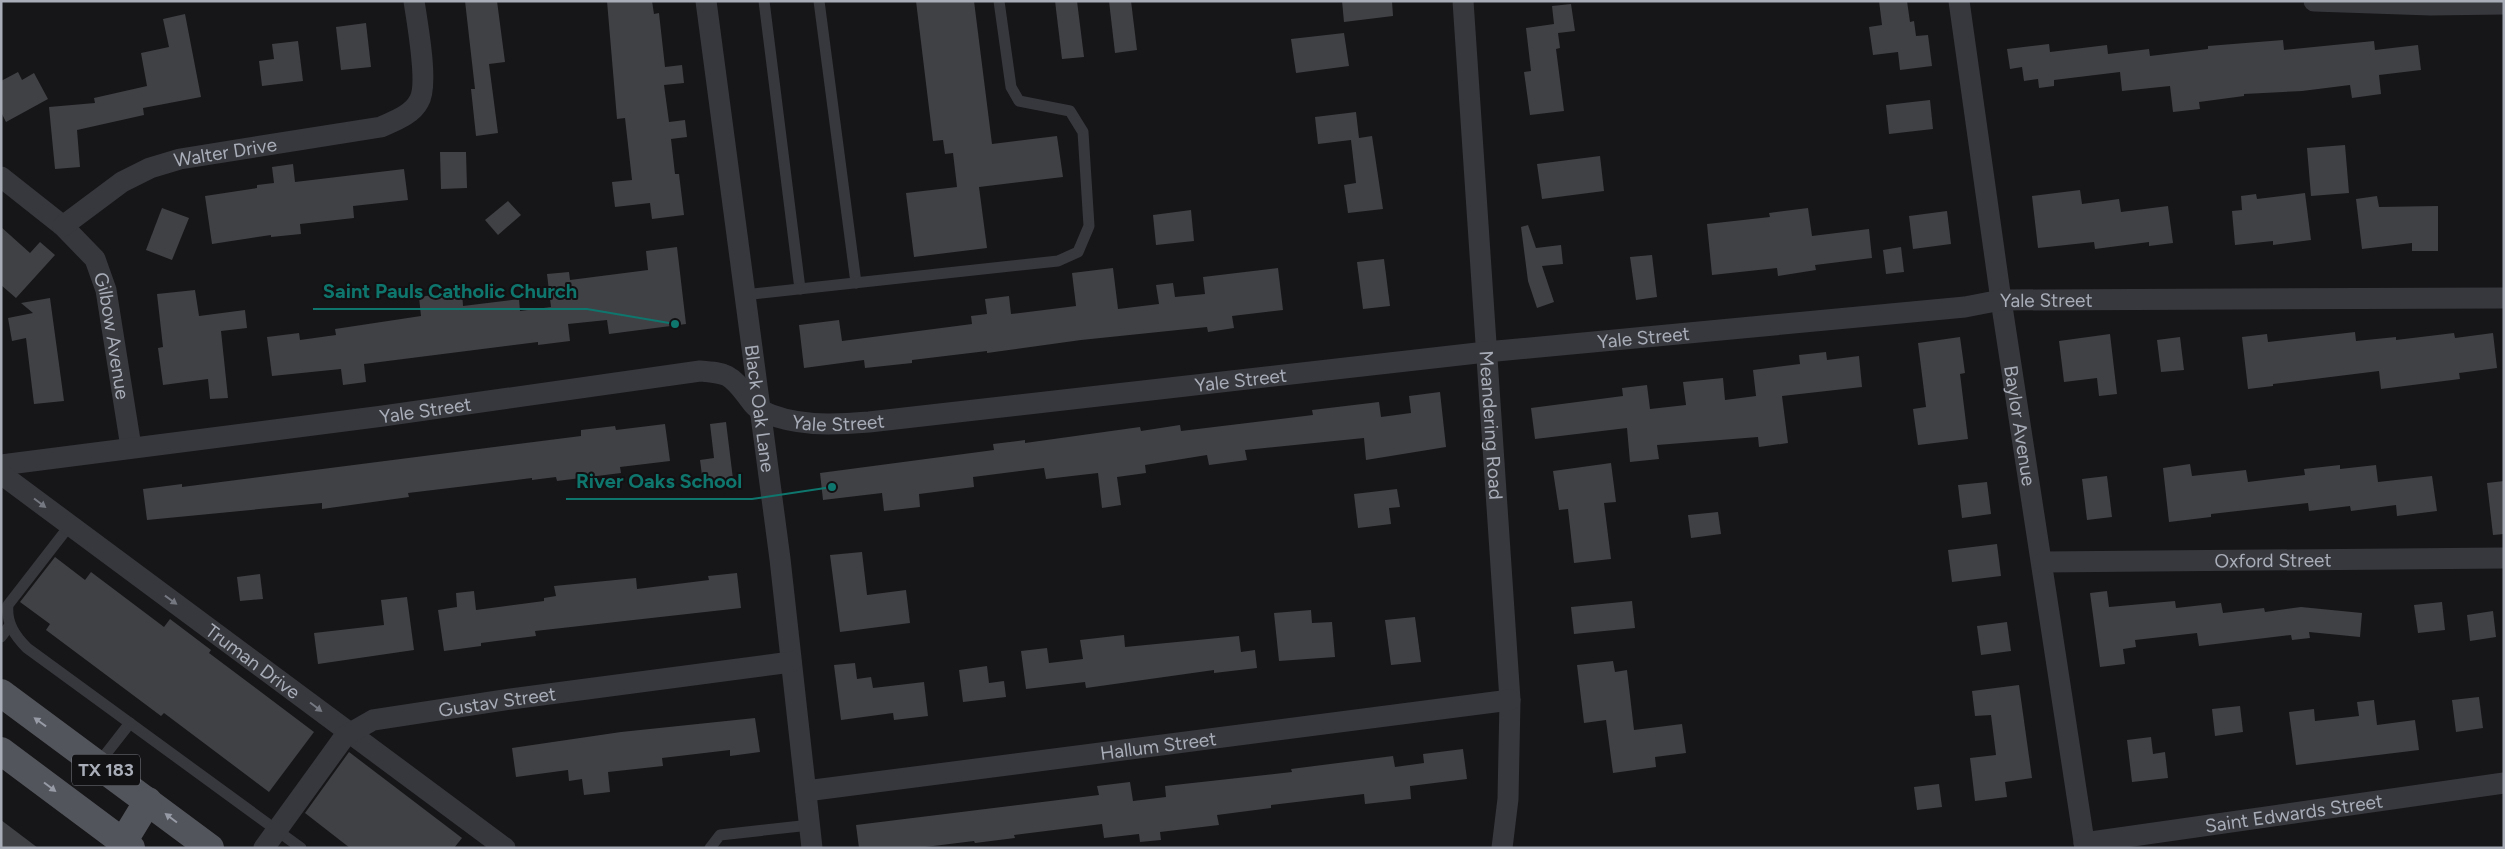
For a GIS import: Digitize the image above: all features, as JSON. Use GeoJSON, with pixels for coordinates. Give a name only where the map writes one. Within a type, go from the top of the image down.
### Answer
{"type":"FeatureCollection","features":[{"type":"Feature","properties":{"kind":"main road","name":"TX 183"},"geometry":{"type":"LineString","coordinates":[[1,693],[210,848]]}},
{"type":"Feature","properties":{"kind":"main road","name":"TX 183"},"geometry":{"type":"LineString","coordinates":[[1,751],[127,845]]}},
{"type":"Feature","properties":{"kind":"main road"},"geometry":{"type":"LineString","coordinates":[[127,845],[148,801]]}},
{"type":"Feature","properties":{"kind":"street","name":"Walter Drive"},"geometry":{"type":"LineString","coordinates":[[63,226],[122,182],[150,168],[180,159],[381,127],[404,116],[420,101],[423,78],[414,1]]}},
{"type":"Feature","properties":{"kind":"street","name":"Black Oak Lane"},"geometry":{"type":"LineString","coordinates":[[706,1],[760,410],[812,848]]}},
{"type":"Feature","properties":{"kind":"street","name":"Meandering Road"},"geometry":{"type":"LineString","coordinates":[[1463,1],[1510,700],[1508,799],[1502,848]]}},
{"type":"Feature","properties":{"kind":"street","name":"Baylor Avenue"},"geometry":{"type":"LineString","coordinates":[[1959,1],[2001,300],[2085,846]]}},
{"type":"Feature","properties":{"kind":"street"},"geometry":{"type":"LineString","coordinates":[[2314,1],[2431,5],[2504,4]]}},
{"type":"Feature","properties":{"kind":"street","name":"Gilbow Avenue"},"geometry":{"type":"LineString","coordinates":[[1,177],[63,226],[95,259],[106,290],[131,447]]}},
{"type":"Feature","properties":{"kind":"street","name":"Yale Street"},"geometry":{"type":"LineString","coordinates":[[1,464],[383,416],[700,371],[724,373],[734,378],[755,407],[760,410],[785,420],[832,425],[1486,352],[1965,306],[2001,300],[2504,298]]}},
{"type":"Feature","properties":{"kind":"street","name":"Truman Drive"},"geometry":{"type":"LineString","coordinates":[[1,474],[506,848]]}},
{"type":"Feature","properties":{"kind":"street","name":"Oxford Street"},"geometry":{"type":"LineString","coordinates":[[2042,562],[2504,558]]}},
{"type":"Feature","properties":{"kind":"street","name":"Gustav Street"},"geometry":{"type":"LineString","coordinates":[[264,848],[345,736],[373,720],[791,662]]}},
{"type":"Feature","properties":{"kind":"street","name":"Hallum Street"},"geometry":{"type":"LineString","coordinates":[[806,791],[1510,700]]}},
{"type":"Feature","properties":{"kind":"street","name":"Saint Edwards Street"},"geometry":{"type":"LineString","coordinates":[[2085,846],[2504,783]]}},
{"type":"Feature","properties":{"kind":"lane"},"geometry":{"type":"LineString","coordinates":[[764,1],[800,289]]}},
{"type":"Feature","properties":{"kind":"lane"},"geometry":{"type":"LineString","coordinates":[[819,1],[856,283]]}},
{"type":"Feature","properties":{"kind":"lane"},"geometry":{"type":"LineString","coordinates":[[744,295],[1058,261],[1078,252],[1089,226],[1083,132],[1070,111],[1019,101],[1011,87],[999,1]]}},
{"type":"Feature","properties":{"kind":"lane"},"geometry":{"type":"LineString","coordinates":[[70,525],[8,605],[7,615],[17,638],[27,648],[301,848]]}},
{"type":"Feature","properties":{"kind":"lane"},"geometry":{"type":"LineString","coordinates":[[1,636],[10,625]]}},
{"type":"Feature","properties":{"kind":"lane"},"geometry":{"type":"LineString","coordinates":[[98,764],[130,723]]}},
{"type":"Feature","properties":{"kind":"lane"},"geometry":{"type":"LineString","coordinates":[[710,848],[720,835],[810,825]]}},
{"type":"Feature","properties":{"kind":"building"},"geometry":{"type":"Polygon","coordinates":[[[465,1],[497,1],[505,62],[489,64],[498,133],[476,136],[471,89],[475,89],[465,1]]]}},
{"type":"Feature","properties":{"kind":"building"},"geometry":{"type":"Polygon","coordinates":[[[607,1],[652,1],[654,14],[659,13],[665,67],[682,65],[684,83],[664,85],[669,122],[685,120],[687,137],[671,139],[675,174],[679,174],[684,215],[652,219],[650,203],[615,207],[612,182],[632,180],[625,118],[617,119],[607,1]]]}},
{"type":"Feature","properties":{"kind":"building"},"geometry":{"type":"Polygon","coordinates":[[[916,1],[974,1],[992,144],[1057,136],[1063,177],[979,187],[987,248],[914,257],[906,193],[957,187],[953,153],[945,154],[943,140],[933,141],[916,1]]]}},
{"type":"Feature","properties":{"kind":"building"},"geometry":{"type":"Polygon","coordinates":[[[1055,1],[1077,1],[1084,57],[1062,59],[1055,1]]]}},
{"type":"Feature","properties":{"kind":"building"},"geometry":{"type":"Polygon","coordinates":[[[1109,1],[1131,1],[1137,50],[1115,53],[1109,1]]]}},
{"type":"Feature","properties":{"kind":"building"},"geometry":{"type":"Polygon","coordinates":[[[1342,1],[1392,1],[1393,16],[1344,22],[1342,1]]]}},
{"type":"Feature","properties":{"kind":"building"},"geometry":{"type":"Polygon","coordinates":[[[1879,1],[1907,1],[1910,22],[1914,21],[1916,36],[1928,35],[1932,66],[1900,70],[1898,52],[1873,55],[1869,27],[1882,25],[1879,1]]]}},
{"type":"Feature","properties":{"kind":"building"},"geometry":{"type":"Polygon","coordinates":[[[1571,4],[1575,31],[1558,33],[1560,48],[1556,49],[1564,111],[1530,115],[1524,72],[1531,71],[1526,28],[1554,24],[1552,6],[1571,4]]]}},
{"type":"Feature","properties":{"kind":"building"},"geometry":{"type":"Polygon","coordinates":[[[185,14],[201,97],[143,108],[144,115],[77,130],[80,167],[55,169],[49,107],[95,103],[94,98],[147,86],[141,53],[169,47],[163,19],[185,14]]]}},
{"type":"Feature","properties":{"kind":"building"},"geometry":{"type":"Polygon","coordinates":[[[366,23],[371,67],[341,70],[336,27],[366,23]]]}},
{"type":"Feature","properties":{"kind":"building"},"geometry":{"type":"Polygon","coordinates":[[[1344,33],[1349,66],[1296,73],[1291,39],[1344,33]]]}},
{"type":"Feature","properties":{"kind":"building"},"geometry":{"type":"Polygon","coordinates":[[[2283,40],[2284,50],[2374,41],[2375,50],[2418,45],[2421,70],[2379,75],[2381,94],[2352,98],[2350,85],[2302,91],[2244,94],[2244,96],[2199,102],[2200,109],[2173,112],[2170,86],[2122,91],[2120,72],[2054,80],[2054,86],[2039,88],[2038,79],[2024,81],[2022,67],[2010,69],[2007,49],[2049,44],[2050,52],[2107,45],[2108,54],[2149,49],[2150,56],[2208,49],[2208,46],[2283,40]]]}},
{"type":"Feature","properties":{"kind":"building"},"geometry":{"type":"Polygon","coordinates":[[[298,41],[303,81],[262,86],[259,61],[274,59],[272,44],[298,41]]]}},
{"type":"Feature","properties":{"kind":"building"},"geometry":{"type":"Polygon","coordinates":[[[18,72],[22,80],[34,73],[48,99],[6,122],[1,112],[1,81],[18,72]]]}},
{"type":"Feature","properties":{"kind":"building"},"geometry":{"type":"Polygon","coordinates":[[[1930,100],[1933,129],[1889,134],[1886,105],[1930,100]]]}},
{"type":"Feature","properties":{"kind":"building"},"geometry":{"type":"Polygon","coordinates":[[[1356,112],[1359,138],[1372,136],[1383,209],[1348,213],[1344,185],[1356,183],[1351,140],[1318,144],[1315,117],[1356,112]]]}},
{"type":"Feature","properties":{"kind":"building"},"geometry":{"type":"Polygon","coordinates":[[[2345,145],[2349,193],[2311,196],[2307,148],[2345,145]]]}},
{"type":"Feature","properties":{"kind":"building"},"geometry":{"type":"Polygon","coordinates":[[[440,152],[466,152],[467,188],[441,189],[440,152]]]}},
{"type":"Feature","properties":{"kind":"building"},"geometry":{"type":"Polygon","coordinates":[[[1600,156],[1604,191],[1542,199],[1537,164],[1600,156]]]}},
{"type":"Feature","properties":{"kind":"building"},"geometry":{"type":"Polygon","coordinates":[[[293,164],[295,182],[404,169],[408,200],[353,206],[354,218],[300,224],[301,234],[271,237],[271,235],[212,244],[205,196],[257,188],[257,185],[274,183],[272,167],[293,164]]]}},
{"type":"Feature","properties":{"kind":"building"},"geometry":{"type":"Polygon","coordinates":[[[2080,190],[2082,204],[2119,199],[2121,212],[2168,206],[2173,243],[2149,246],[2149,242],[2095,249],[2094,242],[2038,248],[2032,196],[2080,190]]]}},
{"type":"Feature","properties":{"kind":"building"},"geometry":{"type":"Polygon","coordinates":[[[2305,193],[2311,240],[2273,245],[2273,241],[2235,245],[2232,211],[2242,210],[2241,196],[2256,194],[2257,199],[2305,193]]]}},
{"type":"Feature","properties":{"kind":"building"},"geometry":{"type":"Polygon","coordinates":[[[2377,196],[2379,207],[2438,206],[2438,251],[2412,251],[2412,243],[2362,249],[2356,199],[2377,196]]]}},
{"type":"Feature","properties":{"kind":"building"},"geometry":{"type":"Polygon","coordinates":[[[508,201],[521,215],[498,235],[485,220],[508,201]]]}},
{"type":"Feature","properties":{"kind":"building"},"geometry":{"type":"Polygon","coordinates":[[[162,208],[189,218],[172,260],[146,250],[162,208]]]}},
{"type":"Feature","properties":{"kind":"building"},"geometry":{"type":"Polygon","coordinates":[[[1808,208],[1812,236],[1869,229],[1872,258],[1815,265],[1816,270],[1778,276],[1777,268],[1712,275],[1707,224],[1770,217],[1769,213],[1808,208]]]}},
{"type":"Feature","properties":{"kind":"building"},"geometry":{"type":"Polygon","coordinates":[[[1191,210],[1194,241],[1156,245],[1153,215],[1191,210]]]}},
{"type":"Feature","properties":{"kind":"building"},"geometry":{"type":"Polygon","coordinates":[[[1947,211],[1951,244],[1913,249],[1909,216],[1947,211]]]}},
{"type":"Feature","properties":{"kind":"building"},"geometry":{"type":"Polygon","coordinates":[[[1528,225],[1536,248],[1561,245],[1563,264],[1542,266],[1554,302],[1537,308],[1528,281],[1521,227],[1528,225]]]}},
{"type":"Feature","properties":{"kind":"building"},"geometry":{"type":"Polygon","coordinates":[[[1,227],[30,253],[40,242],[55,255],[16,298],[1,285],[1,227]]]}},
{"type":"Feature","properties":{"kind":"building"},"geometry":{"type":"Polygon","coordinates":[[[677,247],[686,324],[609,334],[607,320],[568,324],[570,341],[538,345],[538,342],[364,364],[366,382],[343,385],[341,369],[272,376],[267,337],[299,333],[300,340],[336,335],[335,329],[421,316],[419,297],[462,291],[463,306],[519,299],[520,311],[551,307],[547,274],[569,272],[570,280],[648,270],[646,251],[677,247]]]}},
{"type":"Feature","properties":{"kind":"building"},"geometry":{"type":"Polygon","coordinates":[[[1901,247],[1904,272],[1886,274],[1883,250],[1901,247]]]}},
{"type":"Feature","properties":{"kind":"building"},"geometry":{"type":"Polygon","coordinates":[[[1652,255],[1657,297],[1636,300],[1630,257],[1652,255]]]}},
{"type":"Feature","properties":{"kind":"building"},"geometry":{"type":"Polygon","coordinates":[[[1384,259],[1390,306],[1363,309],[1357,262],[1384,259]]]}},
{"type":"Feature","properties":{"kind":"building"},"geometry":{"type":"Polygon","coordinates":[[[1113,268],[1118,309],[1159,304],[1156,285],[1173,283],[1175,297],[1205,294],[1203,277],[1278,268],[1283,310],[1232,316],[1234,328],[1208,332],[1207,327],[1081,340],[987,353],[987,351],[912,360],[912,363],[865,368],[864,360],[804,368],[799,325],[839,320],[842,341],[972,324],[971,316],[987,314],[985,299],[1009,296],[1011,314],[1076,306],[1072,273],[1113,268]]]}},
{"type":"Feature","properties":{"kind":"building"},"geometry":{"type":"Polygon","coordinates":[[[195,290],[199,316],[245,310],[247,328],[221,331],[228,398],[210,399],[208,379],[163,385],[158,348],[163,347],[157,294],[195,290]]]}},
{"type":"Feature","properties":{"kind":"building"},"geometry":{"type":"Polygon","coordinates":[[[50,298],[64,401],[34,404],[26,338],[12,341],[8,318],[33,313],[21,303],[50,298]]]}},
{"type":"Feature","properties":{"kind":"building"},"geometry":{"type":"Polygon","coordinates":[[[2355,332],[2356,341],[2396,337],[2396,340],[2454,333],[2455,338],[2493,333],[2497,368],[2459,373],[2460,379],[2381,389],[2379,371],[2273,384],[2273,386],[2248,389],[2242,337],[2267,334],[2268,342],[2355,332]]]}},
{"type":"Feature","properties":{"kind":"building"},"geometry":{"type":"Polygon","coordinates":[[[2110,334],[2117,394],[2099,396],[2097,378],[2064,382],[2059,341],[2110,334]]]}},
{"type":"Feature","properties":{"kind":"building"},"geometry":{"type":"Polygon","coordinates":[[[1960,337],[1965,373],[1960,374],[1968,439],[1918,445],[1913,409],[1926,407],[1918,343],[1960,337]]]}},
{"type":"Feature","properties":{"kind":"building"},"geometry":{"type":"Polygon","coordinates":[[[2180,337],[2184,370],[2161,372],[2157,340],[2180,337]]]}},
{"type":"Feature","properties":{"kind":"building"},"geometry":{"type":"Polygon","coordinates":[[[1826,352],[1827,360],[1859,356],[1862,387],[1782,396],[1788,443],[1759,447],[1758,437],[1657,445],[1659,459],[1630,462],[1627,428],[1535,439],[1531,408],[1623,396],[1622,388],[1647,385],[1650,409],[1686,405],[1683,382],[1723,378],[1725,400],[1756,396],[1753,370],[1800,364],[1799,355],[1826,352]]]}},
{"type":"Feature","properties":{"kind":"building"},"geometry":{"type":"Polygon","coordinates":[[[1440,392],[1446,447],[1366,460],[1364,438],[1245,450],[1247,460],[1209,465],[1207,455],[1145,465],[1146,473],[1117,477],[1121,505],[1102,508],[1098,473],[1046,479],[1044,468],[973,477],[974,487],[919,494],[920,507],[884,511],[882,493],[823,500],[820,473],[994,450],[993,444],[1025,440],[1025,443],[1140,427],[1141,431],[1180,425],[1181,431],[1313,415],[1312,410],[1379,402],[1381,417],[1411,413],[1409,396],[1440,392]]]}},
{"type":"Feature","properties":{"kind":"building"},"geometry":{"type":"Polygon","coordinates":[[[726,422],[733,479],[703,483],[700,460],[714,458],[710,424],[726,422]]]}},
{"type":"Feature","properties":{"kind":"building"},"geometry":{"type":"Polygon","coordinates":[[[665,424],[670,461],[620,467],[621,473],[557,481],[556,477],[532,480],[532,478],[408,493],[409,497],[322,509],[322,503],[147,520],[143,489],[182,484],[182,487],[581,436],[581,430],[615,426],[616,430],[665,424]]]}},
{"type":"Feature","properties":{"kind":"building"},"geometry":{"type":"Polygon","coordinates":[[[1611,463],[1616,502],[1604,503],[1611,559],[1574,563],[1568,509],[1559,510],[1553,471],[1611,463]]]}},
{"type":"Feature","properties":{"kind":"building"},"geometry":{"type":"Polygon","coordinates":[[[2190,464],[2192,476],[2246,470],[2248,482],[2305,475],[2304,469],[2340,465],[2340,469],[2376,465],[2378,482],[2432,476],[2437,511],[2397,516],[2396,505],[2351,511],[2350,506],[2309,511],[2308,503],[2211,514],[2211,517],[2169,522],[2163,468],[2190,464]]]}},
{"type":"Feature","properties":{"kind":"building"},"geometry":{"type":"Polygon","coordinates":[[[2107,476],[2112,517],[2087,520],[2082,479],[2107,476]]]}},
{"type":"Feature","properties":{"kind":"building"},"geometry":{"type":"Polygon","coordinates":[[[2504,481],[2504,534],[2493,535],[2487,483],[2504,481]]]}},
{"type":"Feature","properties":{"kind":"building"},"geometry":{"type":"Polygon","coordinates":[[[1987,482],[1991,514],[1962,518],[1958,485],[1987,482]]]}},
{"type":"Feature","properties":{"kind":"building"},"geometry":{"type":"Polygon","coordinates":[[[1397,489],[1400,507],[1389,508],[1391,524],[1358,528],[1354,494],[1397,489]]]}},
{"type":"Feature","properties":{"kind":"building"},"geometry":{"type":"Polygon","coordinates":[[[1718,512],[1721,534],[1691,538],[1688,515],[1718,512]]]}},
{"type":"Feature","properties":{"kind":"building"},"geometry":{"type":"Polygon","coordinates":[[[1997,544],[2001,576],[1952,582],[1948,550],[1997,544]]]}},
{"type":"Feature","properties":{"kind":"building"},"geometry":{"type":"Polygon","coordinates":[[[862,552],[867,595],[906,590],[910,623],[840,632],[830,555],[862,552]]]}},
{"type":"Feature","properties":{"kind":"building"},"geometry":{"type":"Polygon","coordinates":[[[55,557],[85,580],[91,572],[164,627],[170,619],[211,650],[209,653],[314,732],[269,792],[164,713],[161,716],[46,630],[50,624],[20,602],[55,557]]]}},
{"type":"Feature","properties":{"kind":"building"},"geometry":{"type":"Polygon","coordinates":[[[737,573],[741,608],[535,631],[536,636],[481,643],[481,646],[444,651],[438,610],[457,607],[456,593],[474,591],[476,610],[544,601],[544,598],[556,596],[554,586],[636,578],[637,589],[709,580],[708,576],[737,573]]]}},
{"type":"Feature","properties":{"kind":"building"},"geometry":{"type":"Polygon","coordinates":[[[260,574],[263,599],[240,601],[237,577],[260,574]]]}},
{"type":"Feature","properties":{"kind":"building"},"geometry":{"type":"Polygon","coordinates":[[[2107,591],[2109,607],[2175,601],[2176,608],[2221,603],[2223,613],[2264,608],[2265,612],[2301,607],[2362,613],[2360,637],[2309,632],[2310,638],[2292,640],[2291,635],[2199,646],[2197,633],[2135,640],[2136,647],[2123,649],[2125,664],[2100,667],[2090,593],[2107,591]]]}},
{"type":"Feature","properties":{"kind":"building"},"geometry":{"type":"Polygon","coordinates":[[[407,597],[414,650],[318,664],[314,633],[384,625],[381,600],[407,597]]]}},
{"type":"Feature","properties":{"kind":"building"},"geometry":{"type":"Polygon","coordinates":[[[1632,601],[1635,628],[1574,634],[1571,607],[1632,601]]]}},
{"type":"Feature","properties":{"kind":"building"},"geometry":{"type":"Polygon","coordinates":[[[2442,602],[2445,630],[2418,633],[2414,605],[2442,602]]]}},
{"type":"Feature","properties":{"kind":"building"},"geometry":{"type":"Polygon","coordinates":[[[1311,610],[1312,623],[1332,622],[1335,657],[1279,661],[1274,613],[1311,610]]]}},
{"type":"Feature","properties":{"kind":"building"},"geometry":{"type":"Polygon","coordinates":[[[2493,611],[2496,637],[2470,641],[2467,615],[2493,611]]]}},
{"type":"Feature","properties":{"kind":"building"},"geometry":{"type":"Polygon","coordinates":[[[1415,617],[1421,662],[1391,665],[1385,620],[1415,617]]]}},
{"type":"Feature","properties":{"kind":"building"},"geometry":{"type":"Polygon","coordinates":[[[2007,622],[2011,651],[1981,655],[1977,626],[2007,622]]]}},
{"type":"Feature","properties":{"kind":"building"},"geometry":{"type":"Polygon","coordinates":[[[1124,635],[1125,647],[1239,636],[1241,652],[1255,650],[1257,668],[1214,673],[1214,670],[1086,688],[1085,682],[1026,689],[1021,651],[1047,648],[1049,663],[1083,659],[1080,640],[1124,635]]]}},
{"type":"Feature","properties":{"kind":"building"},"geometry":{"type":"Polygon","coordinates":[[[1613,661],[1615,672],[1627,670],[1634,730],[1682,724],[1686,753],[1655,757],[1656,767],[1613,773],[1606,720],[1584,723],[1577,665],[1613,661]]]}},
{"type":"Feature","properties":{"kind":"building"},"geometry":{"type":"Polygon","coordinates":[[[855,663],[857,679],[871,677],[873,688],[924,682],[928,716],[894,720],[893,713],[841,720],[834,665],[855,663]]]}},
{"type":"Feature","properties":{"kind":"building"},"geometry":{"type":"Polygon","coordinates":[[[987,666],[989,683],[1004,681],[1006,697],[963,702],[959,670],[987,666]]]}},
{"type":"Feature","properties":{"kind":"building"},"geometry":{"type":"Polygon","coordinates":[[[2019,685],[2032,778],[2005,782],[2007,797],[1975,801],[1970,758],[1996,755],[1991,715],[1975,716],[1972,691],[2019,685]]]}},
{"type":"Feature","properties":{"kind":"building"},"geometry":{"type":"Polygon","coordinates":[[[2479,697],[2483,728],[2456,732],[2452,700],[2479,697]]]}},
{"type":"Feature","properties":{"kind":"building"},"geometry":{"type":"Polygon","coordinates":[[[2374,700],[2377,725],[2415,720],[2419,750],[2296,765],[2289,712],[2314,709],[2315,721],[2359,716],[2357,702],[2374,700]]]}},
{"type":"Feature","properties":{"kind":"building"},"geometry":{"type":"Polygon","coordinates":[[[2240,706],[2243,732],[2215,736],[2212,709],[2240,706]]]}},
{"type":"Feature","properties":{"kind":"building"},"geometry":{"type":"Polygon","coordinates":[[[755,718],[760,752],[730,756],[730,750],[662,758],[663,766],[608,772],[610,792],[584,795],[582,779],[569,781],[568,770],[516,777],[512,748],[621,732],[755,718]]]}},
{"type":"Feature","properties":{"kind":"building"},"geometry":{"type":"Polygon","coordinates":[[[2151,737],[2153,754],[2165,752],[2168,778],[2132,782],[2127,740],[2151,737]]]}},
{"type":"Feature","properties":{"kind":"building"},"geometry":{"type":"Polygon","coordinates":[[[1463,749],[1467,779],[1410,786],[1411,799],[1365,804],[1364,794],[1271,805],[1271,808],[1217,815],[1219,825],[1160,832],[1161,840],[1140,842],[1139,834],[1104,838],[1102,824],[1014,835],[1015,838],[975,843],[974,841],[917,848],[859,848],[856,825],[1099,795],[1097,786],[1130,782],[1133,801],[1166,797],[1165,786],[1292,772],[1291,769],[1393,756],[1395,767],[1424,763],[1423,754],[1463,749]]]}},
{"type":"Feature","properties":{"kind":"building"},"geometry":{"type":"Polygon","coordinates":[[[349,752],[462,838],[454,848],[350,848],[305,813],[349,752]]]}},
{"type":"Feature","properties":{"kind":"building"},"geometry":{"type":"Polygon","coordinates":[[[1939,784],[1942,807],[1917,810],[1914,787],[1939,784]]]}},
{"type":"Feature","properties":{"kind":"building"},"geometry":{"type":"Polygon","coordinates":[[[1,820],[38,848],[1,848],[1,820]]]}},
{"type":"Feature","properties":{"kind":"place","name":"Saint Pauls Catholic Church"},"geometry":{"type":"Point","coordinates":[675,324]}},
{"type":"Feature","properties":{"kind":"place","name":"River Oaks School"},"geometry":{"type":"Point","coordinates":[832,487]}}]}
